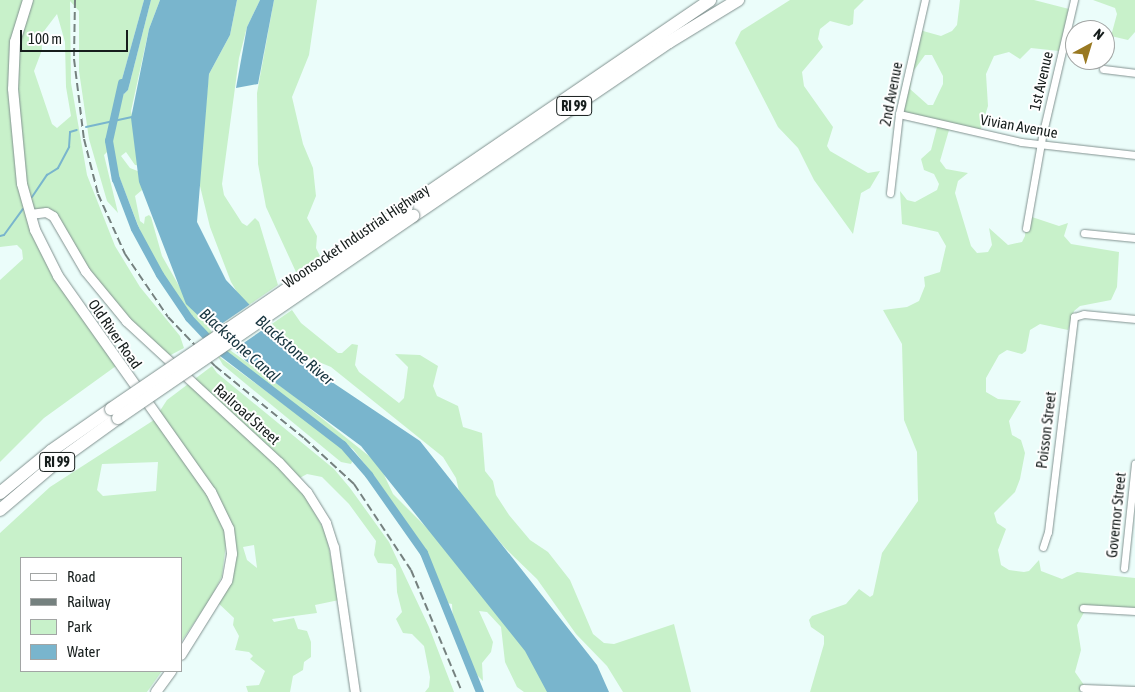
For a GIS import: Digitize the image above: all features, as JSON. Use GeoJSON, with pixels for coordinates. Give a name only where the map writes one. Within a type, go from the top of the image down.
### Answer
{"type":"FeatureCollection","features":[{"type":"Feature","properties":{"kind":"highway","name":"Woonsocket Industrial Highway"},"geometry":{"type":"LineString","coordinates":[[0,494],[51,451],[115,414],[410,212],[710,0]]}},
{"type":"Feature","properties":{"kind":"highway","name":"Woonsocket Industrial Highway"},"geometry":{"type":"LineString","coordinates":[[410,212],[668,42],[738,0]]}},
{"type":"Feature","properties":{"kind":"highway","name":"Woonsocket Industrial Highway"},"geometry":{"type":"LineString","coordinates":[[0,510],[115,414]]}},
{"type":"Feature","properties":{"kind":"main road","name":"Old River Road"},"geometry":{"type":"LineString","coordinates":[[28,0],[15,42],[13,76],[19,157],[30,214],[58,276],[211,492],[229,529],[232,554],[227,582],[182,653]]}},
{"type":"Feature","properties":{"kind":"main road"},"geometry":{"type":"LineString","coordinates":[[156,692],[170,672]]}},
{"type":"Feature","properties":{"kind":"street","name":"2nd Avenue"},"geometry":{"type":"LineString","coordinates":[[890,193],[899,114],[925,0]]}},
{"type":"Feature","properties":{"kind":"street","name":"1st Avenue"},"geometry":{"type":"LineString","coordinates":[[1026,228],[1041,145],[1074,0]]}},
{"type":"Feature","properties":{"kind":"street"},"geometry":{"type":"LineString","coordinates":[[1111,70],[1135,73]]}},
{"type":"Feature","properties":{"kind":"street","name":"Vivian Avenue"},"geometry":{"type":"LineString","coordinates":[[899,114],[933,124],[1041,145],[1135,156]]}},
{"type":"Feature","properties":{"kind":"street","name":"Railroad Street"},"geometry":{"type":"LineString","coordinates":[[30,214],[46,212],[53,216],[85,271],[126,321],[279,462],[315,504],[334,547],[355,692]]}},
{"type":"Feature","properties":{"kind":"street"},"geometry":{"type":"LineString","coordinates":[[1084,233],[1135,238]]}},
{"type":"Feature","properties":{"kind":"street","name":"Poisson Street"},"geometry":{"type":"LineString","coordinates":[[1043,547],[1074,316],[1084,314],[1135,319]]}},
{"type":"Feature","properties":{"kind":"street","name":"Governor Street"},"geometry":{"type":"LineString","coordinates":[[1124,568],[1135,464]]}},
{"type":"Feature","properties":{"kind":"street"},"geometry":{"type":"LineString","coordinates":[[1082,608],[1135,611]]}},
{"type":"Feature","properties":{"kind":"street"},"geometry":{"type":"LineString","coordinates":[[1083,688],[1135,690]]}},
{"type":"Feature","properties":{"kind":"green space"},"geometry":{"type":"Polygon","coordinates":[[[0,0],[144,0],[119,90],[124,94],[128,90],[151,0],[160,0],[149,29],[131,111],[142,166],[135,165],[126,152],[121,156],[130,168],[140,172],[142,190],[135,196],[140,221],[144,224],[145,217],[149,215],[151,217],[162,256],[186,298],[215,336],[212,339],[190,317],[148,251],[112,158],[107,152],[104,155],[118,213],[107,201],[89,139],[79,71],[79,11],[70,1],[71,83],[87,175],[115,246],[140,287],[180,336],[184,348],[165,358],[116,316],[95,290],[48,216],[34,214],[58,282],[116,366],[44,418],[0,462],[0,280],[23,259],[22,250],[17,245],[0,247],[0,0]],[[57,14],[41,35],[42,50],[34,71],[52,124],[57,128],[71,116],[66,87],[65,42],[57,14]]]}},
{"type":"Feature","properties":{"kind":"green space"},"geometry":{"type":"Polygon","coordinates":[[[237,0],[260,0],[247,27],[239,58],[222,184],[224,195],[242,223],[247,226],[255,218],[259,222],[278,285],[246,307],[231,282],[210,227],[198,178],[209,74],[230,35],[237,0]]]}},
{"type":"Feature","properties":{"kind":"green space"},"geometry":{"type":"Polygon","coordinates":[[[274,0],[317,0],[309,55],[292,97],[303,144],[313,168],[316,196],[307,218],[317,236],[316,248],[320,256],[296,272],[266,207],[258,164],[257,93],[274,0]]]}},
{"type":"Feature","properties":{"kind":"green space"},"geometry":{"type":"Polygon","coordinates":[[[790,0],[864,0],[854,10],[853,24],[849,26],[830,21],[820,29],[818,39],[823,47],[802,72],[804,86],[833,127],[827,146],[830,151],[868,173],[880,171],[870,188],[861,193],[853,234],[814,180],[798,148],[778,127],[735,43],[741,31],[790,0]]]}},
{"type":"Feature","properties":{"kind":"green space"},"geometry":{"type":"Polygon","coordinates":[[[960,0],[1034,0],[1069,9],[1059,51],[1031,48],[1020,59],[1009,52],[994,56],[986,74],[988,106],[979,135],[949,130],[940,161],[946,169],[968,173],[958,181],[955,193],[971,246],[977,253],[988,252],[992,245],[989,228],[1008,245],[1022,242],[1025,236],[1026,215],[1059,226],[1068,223],[1064,236],[1071,244],[1119,252],[1117,287],[1111,300],[1080,306],[1074,311],[1068,330],[1040,324],[1030,330],[1026,351],[1022,354],[1007,350],[999,355],[986,378],[986,392],[998,399],[1021,401],[1009,421],[1012,435],[1021,440],[1025,453],[1020,479],[1015,492],[994,513],[997,523],[1006,529],[998,550],[1001,565],[1009,570],[1024,572],[1029,571],[1039,560],[1041,571],[1062,579],[1077,572],[1135,578],[1135,611],[1087,607],[1077,625],[1081,650],[1075,672],[1084,685],[1080,692],[810,692],[824,644],[824,636],[811,627],[809,620],[812,616],[846,604],[859,589],[870,597],[873,595],[882,553],[918,501],[917,452],[904,420],[902,344],[883,310],[907,307],[919,301],[925,286],[924,277],[940,272],[946,246],[938,232],[902,224],[900,191],[907,200],[915,202],[937,190],[939,184],[934,174],[924,170],[921,159],[931,150],[937,127],[901,118],[901,91],[916,29],[941,36],[952,31],[957,25],[960,0]],[[925,55],[912,73],[910,89],[928,105],[933,105],[943,84],[943,76],[932,55],[925,55]]]}},
{"type":"Feature","properties":{"kind":"green space"},"geometry":{"type":"Polygon","coordinates":[[[1093,0],[1135,0],[1135,32],[1128,40],[1115,37],[1117,14],[1115,8],[1093,0]]]}},
{"type":"Feature","properties":{"kind":"green space"},"geometry":{"type":"Polygon","coordinates":[[[292,310],[301,323],[338,353],[342,353],[352,344],[358,345],[355,365],[359,372],[399,403],[404,398],[408,367],[395,354],[420,355],[438,366],[433,386],[437,396],[458,406],[463,427],[482,433],[485,471],[493,481],[496,495],[509,515],[530,540],[548,552],[570,580],[593,634],[604,643],[614,644],[674,624],[691,692],[623,692],[607,666],[576,634],[537,579],[506,549],[460,495],[456,478],[443,457],[331,367],[302,355],[266,328],[292,310]]]}},
{"type":"Feature","properties":{"kind":"green space"},"geometry":{"type":"Polygon","coordinates":[[[227,348],[294,396],[379,464],[393,494],[495,596],[553,692],[524,692],[517,687],[505,662],[501,627],[487,612],[479,611],[493,642],[491,652],[482,663],[483,681],[470,668],[453,622],[452,604],[442,602],[443,591],[426,550],[374,476],[353,449],[221,350],[227,348]]]}},
{"type":"Feature","properties":{"kind":"green space"},"geometry":{"type":"Polygon","coordinates":[[[217,355],[346,450],[353,460],[351,464],[341,462],[223,365],[217,355]]]}},
{"type":"Feature","properties":{"kind":"green space"},"geometry":{"type":"Polygon","coordinates":[[[212,366],[217,373],[334,469],[389,542],[429,627],[454,692],[425,692],[429,687],[430,677],[424,646],[412,634],[403,633],[396,619],[402,612],[397,592],[396,569],[392,564],[378,563],[374,555],[376,541],[349,504],[322,477],[307,474],[296,480],[326,533],[339,600],[315,605],[317,613],[272,619],[274,622],[294,618],[298,629],[307,631],[311,642],[311,657],[304,662],[303,670],[293,676],[290,692],[248,692],[246,686],[259,685],[265,671],[250,659],[253,656],[249,652],[235,650],[239,636],[233,625],[234,618],[215,600],[227,562],[226,544],[222,576],[211,598],[182,641],[182,557],[20,557],[20,672],[161,672],[147,692],[0,692],[0,533],[50,487],[154,420],[167,400],[212,366]],[[158,462],[102,464],[97,490],[103,496],[156,491],[158,462]],[[254,545],[243,547],[247,560],[257,568],[254,545]]]}},
{"type":"Feature","properties":{"kind":"water"},"geometry":{"type":"Polygon","coordinates":[[[144,0],[151,0],[128,90],[124,94],[119,90],[144,0]]]}},
{"type":"Feature","properties":{"kind":"water"},"geometry":{"type":"Polygon","coordinates":[[[160,0],[237,0],[230,35],[209,74],[197,222],[226,280],[308,366],[420,441],[597,665],[609,692],[547,692],[525,651],[361,446],[246,361],[186,304],[139,182],[131,118],[149,29],[160,0]]]}},
{"type":"Feature","properties":{"kind":"water"},"geometry":{"type":"Polygon","coordinates":[[[260,0],[274,0],[258,84],[236,88],[247,27],[260,0]]]}},
{"type":"Feature","properties":{"kind":"pier"},"geometry":{"type":"Polygon","coordinates":[[[252,303],[271,324],[232,351],[211,331],[252,303]]]}},
{"type":"Feature","properties":{"kind":"waterway","name":"Blackstone Canal"},"geometry":{"type":"LineString","coordinates":[[122,83],[109,141],[116,179],[135,229],[160,275],[189,318],[219,350],[343,445],[369,475],[424,553],[480,692]]}},
{"type":"Feature","properties":{"kind":"waterway","name":"Blackstone Canal"},"geometry":{"type":"LineString","coordinates":[[86,127],[132,117]]}},
{"type":"Feature","properties":{"kind":"waterway"},"geometry":{"type":"LineString","coordinates":[[32,197],[47,175],[58,168],[69,147],[70,132],[77,130]]}},
{"type":"Feature","properties":{"kind":"waterway"},"geometry":{"type":"LineString","coordinates":[[0,236],[4,235],[23,209]]}},
{"type":"Feature","properties":{"kind":"railway"},"geometry":{"type":"LineString","coordinates":[[75,0],[74,59],[84,139],[98,194],[125,254],[168,317],[215,366],[304,438],[354,484],[411,570],[462,692]]}},
{"type":"Feature","properties":{"kind":"water label","name":"Blackstone River"},"geometry":{"type":"Point","coordinates":[295,350]}}]}
